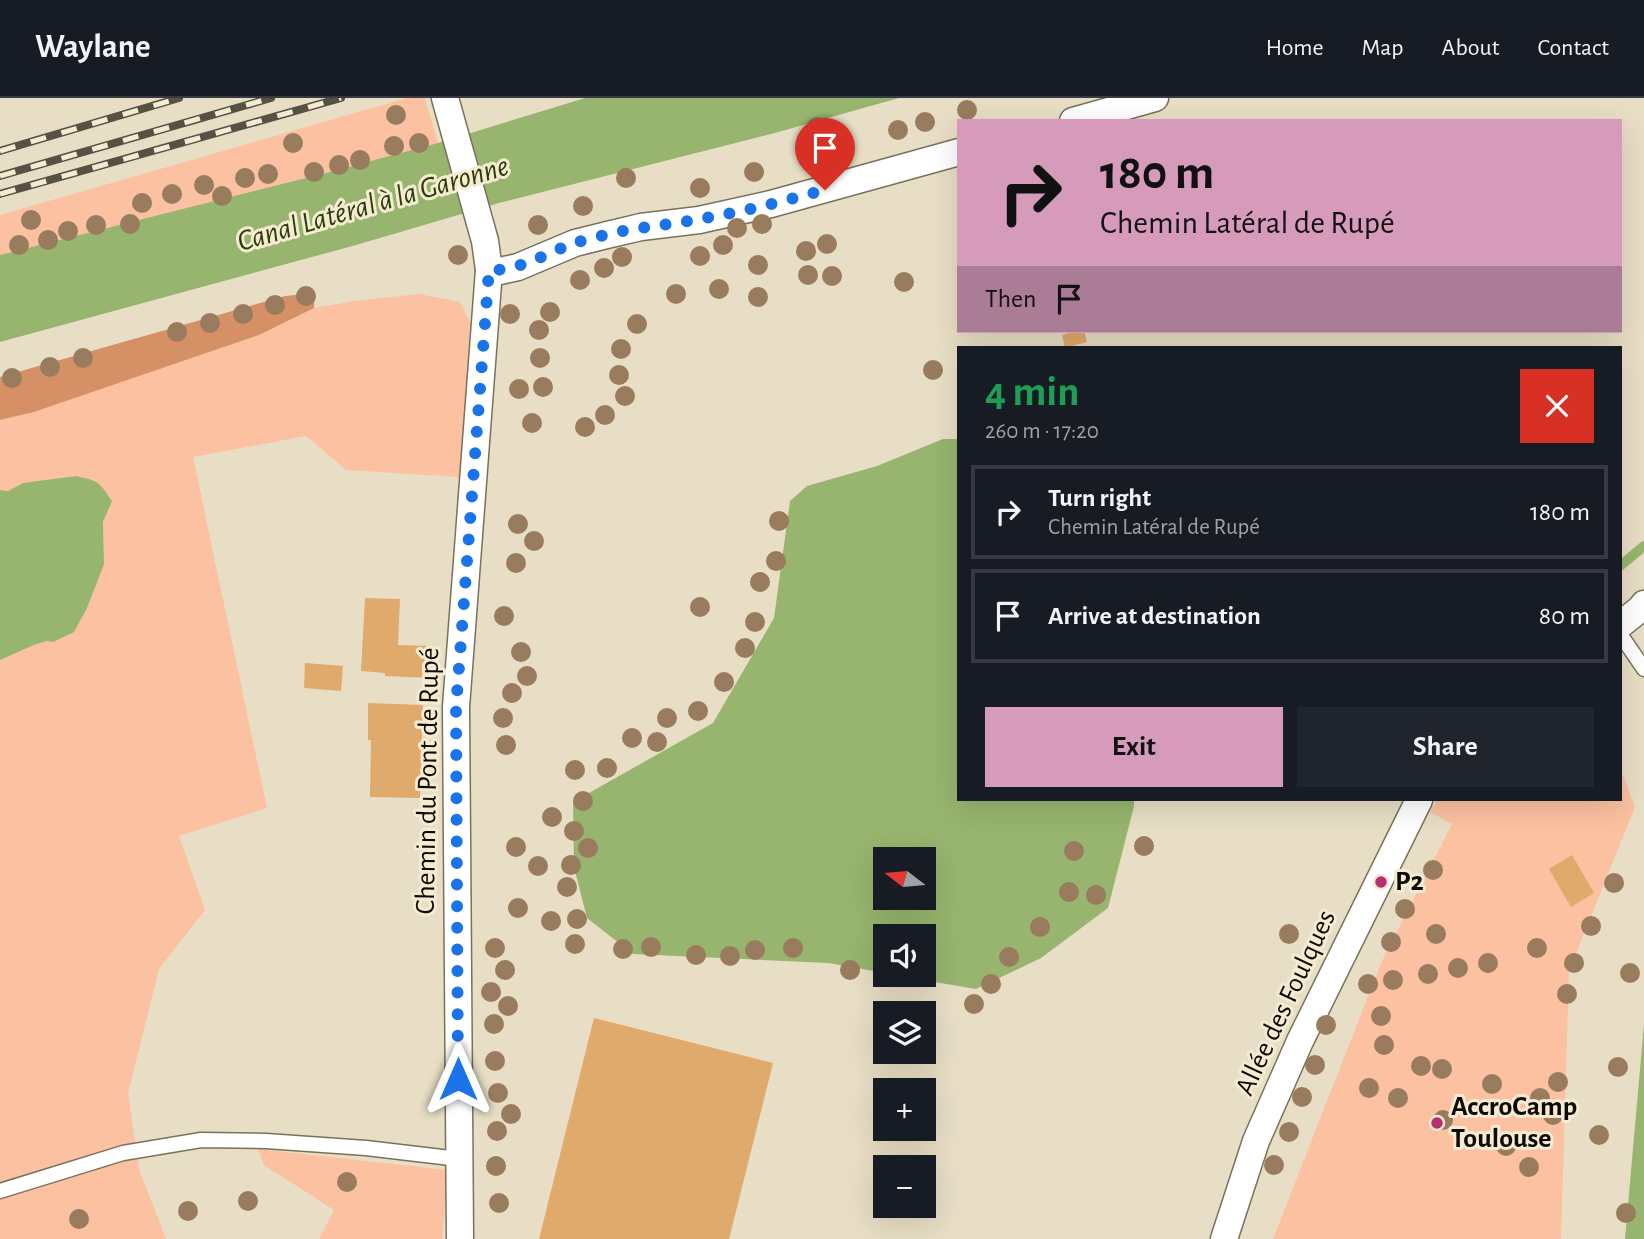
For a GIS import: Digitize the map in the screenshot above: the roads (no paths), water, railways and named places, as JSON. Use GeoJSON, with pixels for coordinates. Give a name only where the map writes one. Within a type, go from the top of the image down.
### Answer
{"type":"FeatureCollection","features":[{"type":"Feature","properties":{"kind":"street","name":"Chemin du Pont de Rupé"},"geometry":{"type":"LineString","coordinates":[[444,98],[485,241],[489,270],[456,707],[460,1239]]}},
{"type":"Feature","properties":{"kind":"street"},"geometry":{"type":"LineString","coordinates":[[1080,119],[1155,98]]}},
{"type":"Feature","properties":{"kind":"street"},"geometry":{"type":"LineString","coordinates":[[489,270],[518,267],[575,243],[607,234],[699,220],[771,204],[957,153]]}},
{"type":"Feature","properties":{"kind":"street"},"geometry":{"type":"LineString","coordinates":[[1622,623],[1644,604]]}},
{"type":"Feature","properties":{"kind":"street","name":"Allée des Foulques"},"geometry":{"type":"LineString","coordinates":[[1224,1239],[1256,1141],[1300,1041],[1419,801]]}},
{"type":"Feature","properties":{"kind":"lane"},"geometry":{"type":"LineString","coordinates":[[1622,637],[1644,669]]}},
{"type":"Feature","properties":{"kind":"lane"},"geometry":{"type":"LineString","coordinates":[[0,1191],[123,1153],[201,1140],[267,1141],[459,1158]]}},
{"type":"Feature","properties":{"kind":"water","name":"Canal Latéral à la Garonne"},"geometry":{"type":"Polygon","coordinates":[[[585,98],[899,98],[771,134],[499,203],[0,342],[0,255],[438,143],[585,98]]]}},
{"type":"Feature","properties":{"kind":"water"},"geometry":{"type":"Polygon","coordinates":[[[943,439],[957,439],[957,801],[1134,801],[1108,908],[1041,958],[976,989],[936,982],[936,924],[873,924],[873,971],[828,963],[633,954],[587,918],[574,867],[573,802],[713,723],[774,618],[790,501],[807,486],[877,466],[943,439]]]}},
{"type":"Feature","properties":{"kind":"water"},"geometry":{"type":"Polygon","coordinates":[[[76,476],[98,483],[112,501],[103,522],[104,564],[87,608],[74,632],[0,660],[0,490],[8,491],[23,483],[76,476]]]}},
{"type":"Feature","properties":{"kind":"water"},"geometry":{"type":"Polygon","coordinates":[[[1644,1024],[1644,1239],[1625,1239],[1644,1024]]]}},
{"type":"Feature","properties":{"kind":"waterway"},"geometry":{"type":"LineString","coordinates":[[1622,564],[1644,546]]}},
{"type":"Feature","properties":{"kind":"railway"},"geometry":{"type":"LineString","coordinates":[[0,151],[179,98]]}},
{"type":"Feature","properties":{"kind":"railway"},"geometry":{"type":"LineString","coordinates":[[0,176],[271,98]]}},
{"type":"Feature","properties":{"kind":"railway"},"geometry":{"type":"LineString","coordinates":[[0,194],[341,98]]}},
{"type":"Feature","properties":{"kind":"place","name":"P2"},"geometry":{"type":"Point","coordinates":[1381,882]}},
{"type":"Feature","properties":{"kind":"place","name":"AccroCamp Toulouse"},"geometry":{"type":"Point","coordinates":[1437,1123]}}]}
